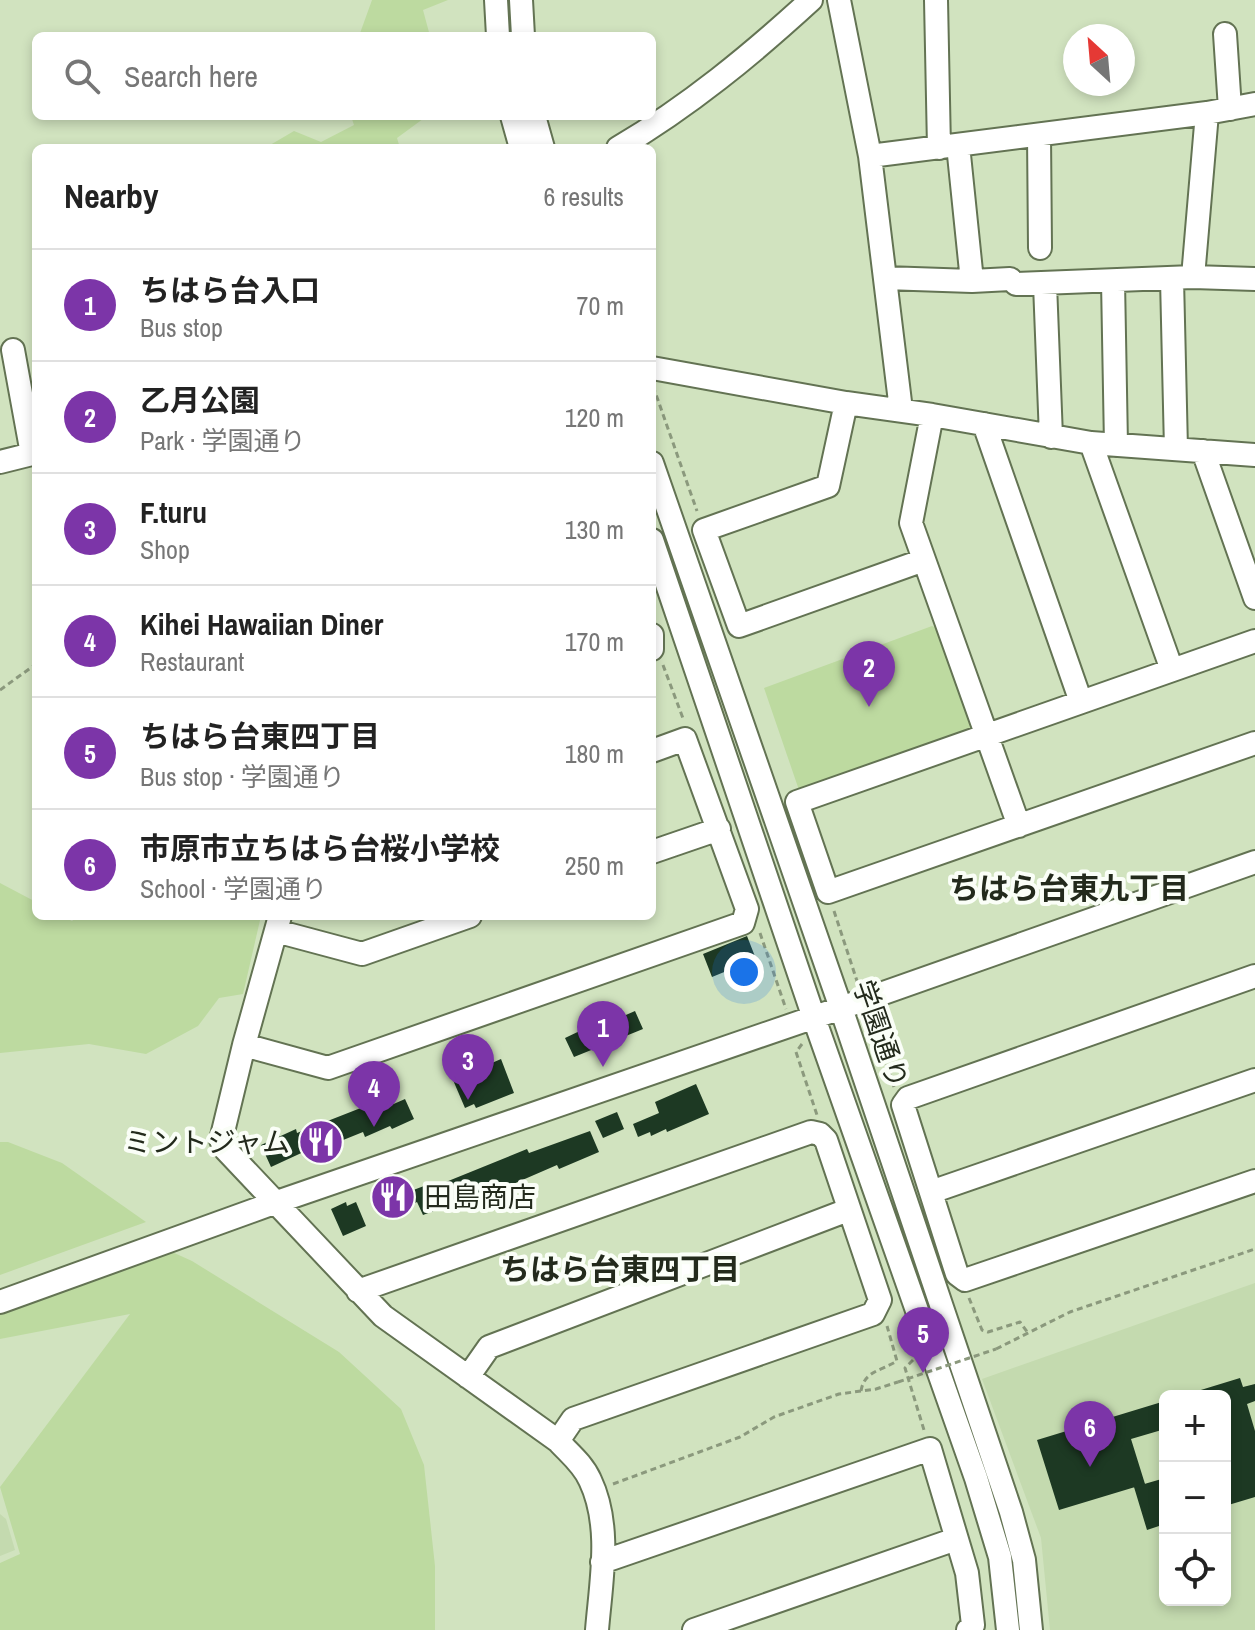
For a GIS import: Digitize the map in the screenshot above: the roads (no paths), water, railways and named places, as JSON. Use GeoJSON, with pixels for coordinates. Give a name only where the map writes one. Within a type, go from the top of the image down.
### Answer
{"type":"FeatureCollection","features":[{"type":"Feature","properties":{"kind":"street"},"geometry":{"type":"LineString","coordinates":[[496,0],[498,32]]}},
{"type":"Feature","properties":{"kind":"street"},"geometry":{"type":"LineString","coordinates":[[521,0],[523,32]]}},
{"type":"Feature","properties":{"kind":"street"},"geometry":{"type":"LineString","coordinates":[[625,144],[668,118],[750,55],[811,0]]}},
{"type":"Feature","properties":{"kind":"street"},"geometry":{"type":"LineString","coordinates":[[839,0],[870,156],[901,410]]}},
{"type":"Feature","properties":{"kind":"street"},"geometry":{"type":"LineString","coordinates":[[936,0],[948,147],[972,281]]}},
{"type":"Feature","properties":{"kind":"street"},"geometry":{"type":"LineString","coordinates":[[1225,34],[1230,109]]}},
{"type":"Feature","properties":{"kind":"street"},"geometry":{"type":"LineString","coordinates":[[870,156],[1207,113],[1255,104]]}},
{"type":"Feature","properties":{"kind":"street"},"geometry":{"type":"LineString","coordinates":[[1176,449],[1182,278],[1207,113]]}},
{"type":"Feature","properties":{"kind":"street"},"geometry":{"type":"LineString","coordinates":[[513,120],[520,144]]}},
{"type":"Feature","properties":{"kind":"street"},"geometry":{"type":"LineString","coordinates":[[535,120],[542,144]]}},
{"type":"Feature","properties":{"kind":"street"},"geometry":{"type":"LineString","coordinates":[[1039,135],[1040,248]]}},
{"type":"Feature","properties":{"kind":"street"},"geometry":{"type":"LineString","coordinates":[[885,278],[1045,284],[1182,278],[1255,279]]}},
{"type":"Feature","properties":{"kind":"street"},"geometry":{"type":"LineString","coordinates":[[1113,281],[1116,445]]}},
{"type":"Feature","properties":{"kind":"street"},"geometry":{"type":"LineString","coordinates":[[1045,284],[1051,437]]}},
{"type":"Feature","properties":{"kind":"street"},"geometry":{"type":"LineString","coordinates":[[13,350],[32,443]]}},
{"type":"Feature","properties":{"kind":"street"},"geometry":{"type":"LineString","coordinates":[[656,369],[1091,443],[1255,455]]}},
{"type":"Feature","properties":{"kind":"street"},"geometry":{"type":"LineString","coordinates":[[846,403],[828,486],[704,530],[739,626],[924,560]]}},
{"type":"Feature","properties":{"kind":"street"},"geometry":{"type":"LineString","coordinates":[[932,415],[911,523],[1019,826]]}},
{"type":"Feature","properties":{"kind":"street"},"geometry":{"type":"LineString","coordinates":[[984,424],[1081,702]]}},
{"type":"Feature","properties":{"kind":"street"},"geometry":{"type":"LineString","coordinates":[[1091,443],[1172,670]]}},
{"type":"Feature","properties":{"kind":"street"},"geometry":{"type":"LineString","coordinates":[[1203,451],[1255,598]]}},
{"type":"Feature","properties":{"kind":"street"},"geometry":{"type":"LineString","coordinates":[[0,462],[32,454]]}},
{"type":"Feature","properties":{"kind":"street","name":"学園通り"},"geometry":{"type":"LineString","coordinates":[[656,475],[1011,1512],[1024,1560],[1031,1630]]}},
{"type":"Feature","properties":{"kind":"street","name":"学園通り"},"geometry":{"type":"LineString","coordinates":[[656,552],[814,1018],[976,1478],[1000,1557],[1008,1630]]}},
{"type":"Feature","properties":{"kind":"street"},"geometry":{"type":"LineString","coordinates":[[1255,641],[797,802],[828,892],[1255,743]]}},
{"type":"Feature","properties":{"kind":"street"},"geometry":{"type":"LineString","coordinates":[[244,1045],[328,1068],[743,923],[747,909],[685,739],[656,750]]}},
{"type":"Feature","properties":{"kind":"street"},"geometry":{"type":"LineString","coordinates":[[656,851],[719,829]]}},
{"type":"Feature","properties":{"kind":"street"},"geometry":{"type":"LineString","coordinates":[[0,1302],[274,1203],[798,1033],[814,1018],[1255,862]]}},
{"type":"Feature","properties":{"kind":"street"},"geometry":{"type":"LineString","coordinates":[[459,920],[362,954],[278,924],[221,1140],[226,1150],[274,1203],[383,1316],[558,1441],[579,1463],[594,1491],[603,1526],[597,1630]]}},
{"type":"Feature","properties":{"kind":"street"},"geometry":{"type":"LineString","coordinates":[[1255,976],[1046,1048],[906,1101],[903,1105],[957,1274],[965,1280],[1255,1181]]}},
{"type":"Feature","properties":{"kind":"street"},"geometry":{"type":"LineString","coordinates":[[931,1192],[1255,1080]]}},
{"type":"Feature","properties":{"kind":"street"},"geometry":{"type":"LineString","coordinates":[[358,1291],[811,1132],[820,1134],[826,1140],[880,1300],[873,1314],[573,1419],[558,1441]]}},
{"type":"Feature","properties":{"kind":"street"},"geometry":{"type":"LineString","coordinates":[[468,1377],[489,1347],[848,1210]]}},
{"type":"Feature","properties":{"kind":"street"},"geometry":{"type":"LineString","coordinates":[[602,1562],[930,1449],[967,1573],[973,1616],[973,1625],[968,1630]]}},
{"type":"Feature","properties":{"kind":"street"},"geometry":{"type":"LineString","coordinates":[[694,1630],[956,1539]]}},
{"type":"Feature","properties":{"kind":"place","name":"乙月公園"},"geometry":{"type":"Point","coordinates":[869,707]}},
{"type":"Feature","properties":{"kind":"place","name":"ちはら台入口"},"geometry":{"type":"Point","coordinates":[603,1067]}},
{"type":"Feature","properties":{"kind":"place","name":"F.turu"},"geometry":{"type":"Point","coordinates":[468,1100]}},
{"type":"Feature","properties":{"kind":"place","name":"Kihei Hawaiian Diner"},"geometry":{"type":"Point","coordinates":[374,1127]}},
{"type":"Feature","properties":{"kind":"place","name":"ミントジャム"},"geometry":{"type":"Point","coordinates":[321,1142]}},
{"type":"Feature","properties":{"kind":"place","name":"田島商店"},"geometry":{"type":"Point","coordinates":[393,1197]}},
{"type":"Feature","properties":{"kind":"place","name":"ちはら台東四丁目"},"geometry":{"type":"Point","coordinates":[923,1373]}},
{"type":"Feature","properties":{"kind":"place","name":"市原市立ちはら台桜小学校"},"geometry":{"type":"Point","coordinates":[1090,1467]}},
{"type":"Feature","properties":{"kind":"district","name":"ちはら台東九丁目"},"geometry":{"type":"Point","coordinates":[1069,888]}},
{"type":"Feature","properties":{"kind":"district","name":"ちはら台東四丁目"},"geometry":{"type":"Point","coordinates":[620,1269]}}]}
